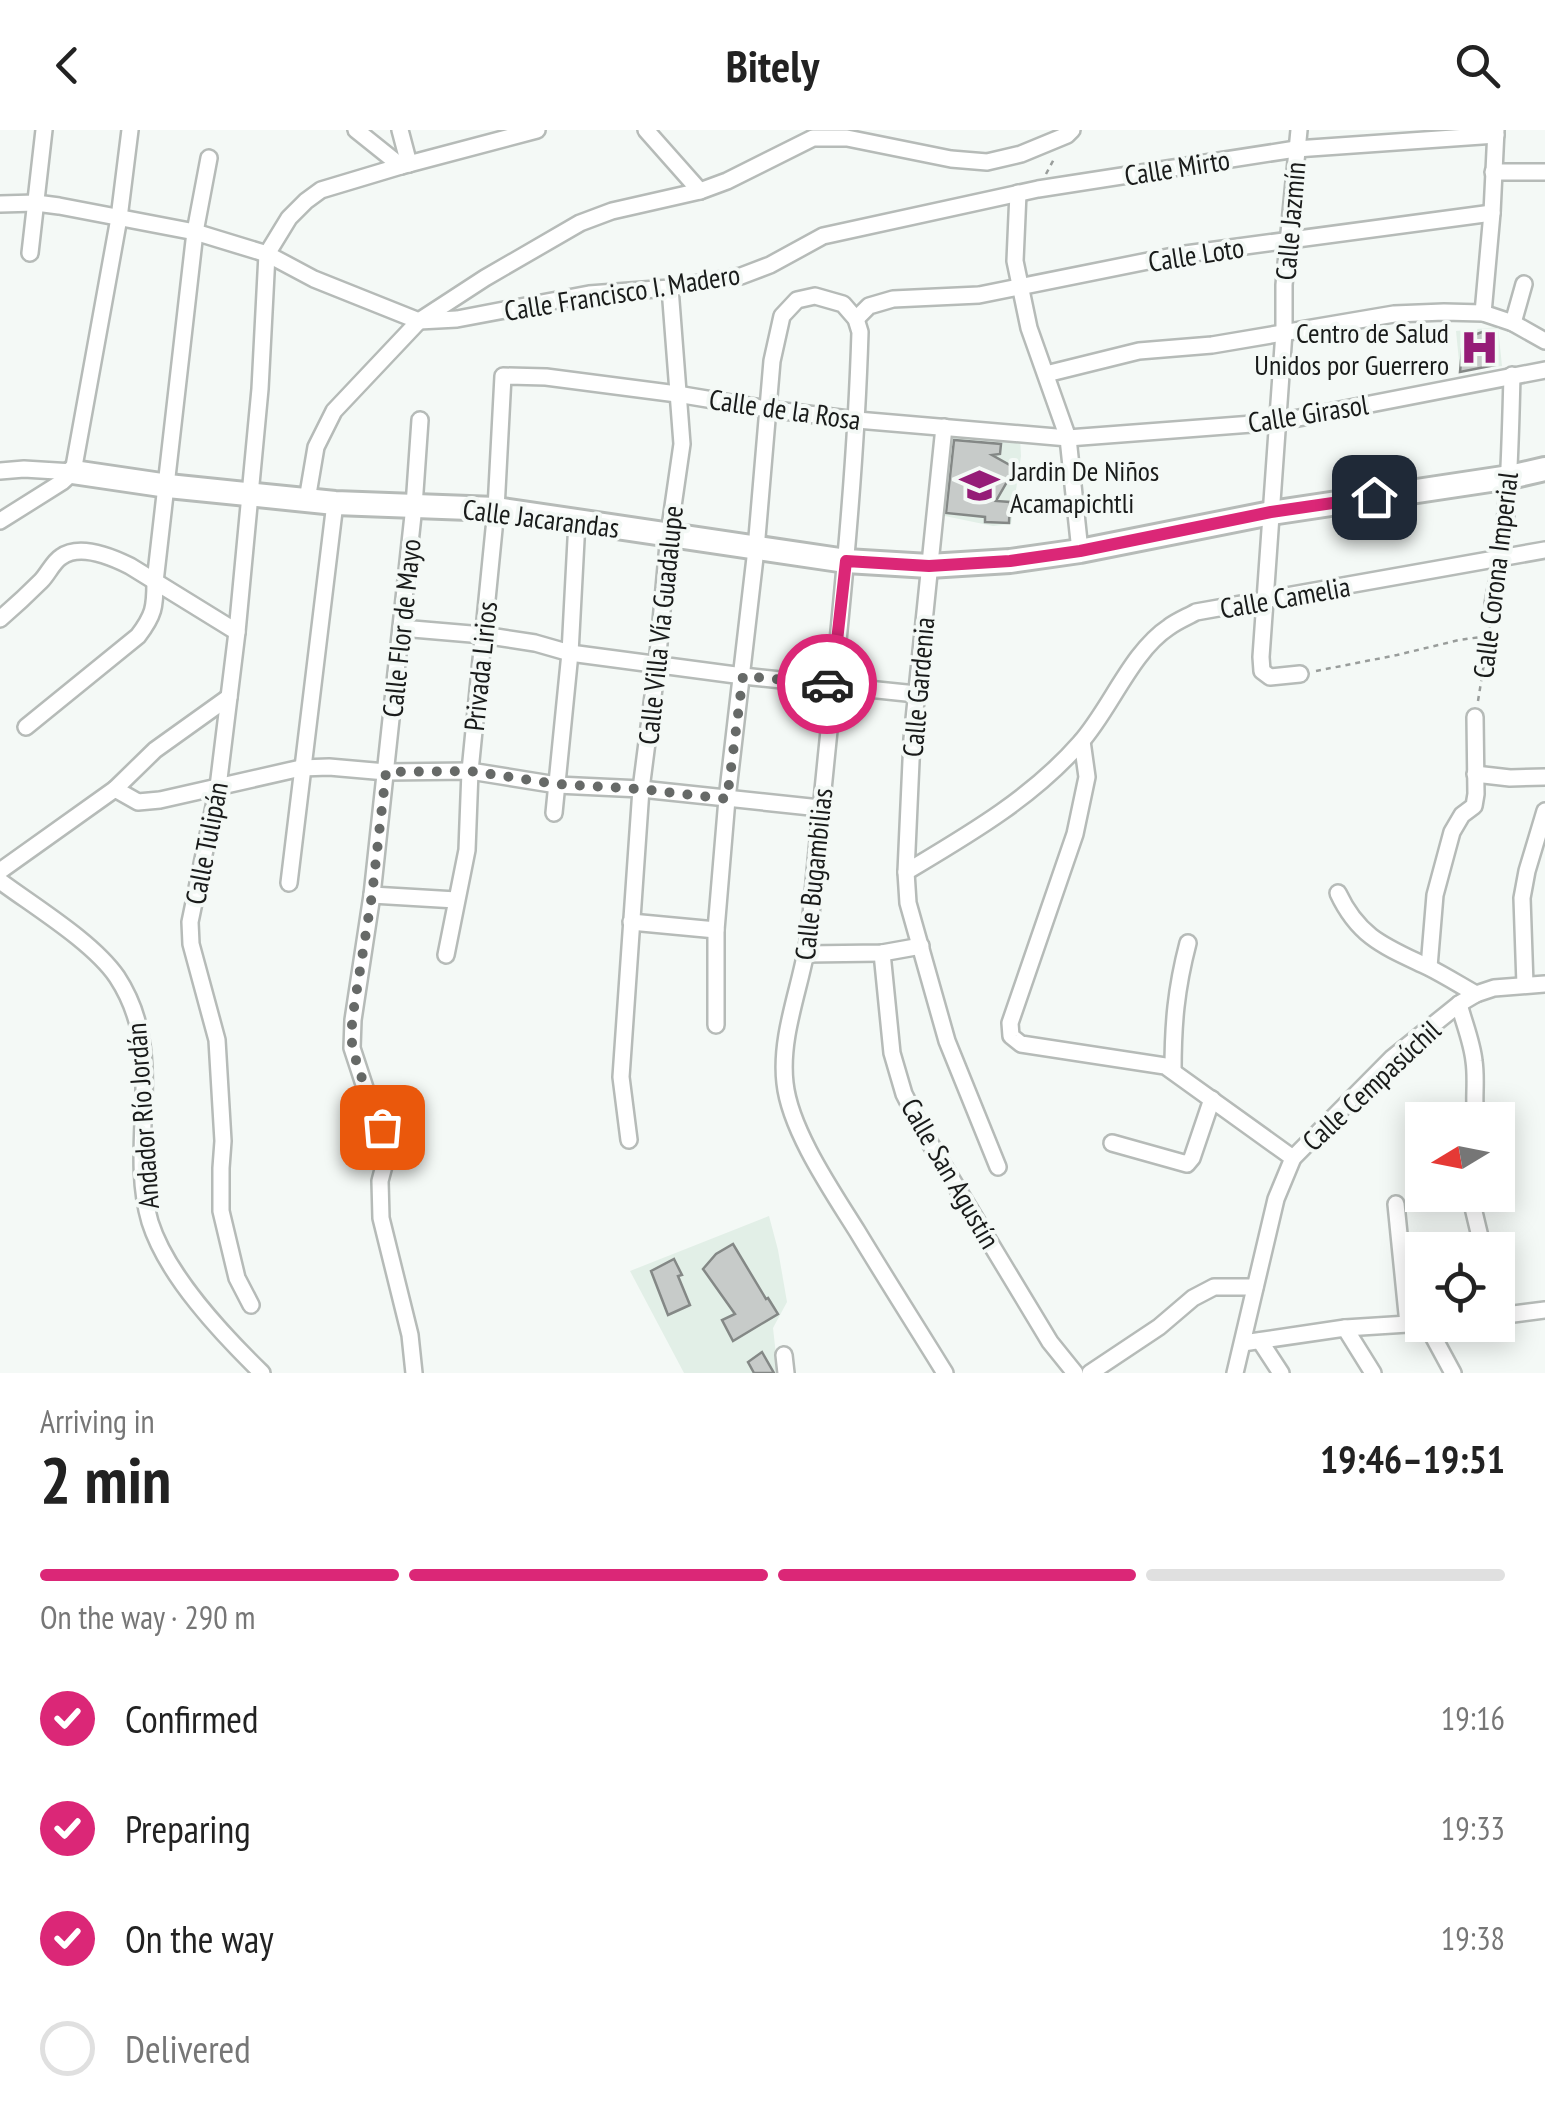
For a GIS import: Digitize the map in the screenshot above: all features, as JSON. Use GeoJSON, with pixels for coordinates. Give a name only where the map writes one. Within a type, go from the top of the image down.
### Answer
{"type":"FeatureCollection","features":[{"type":"Feature","properties":{"kind":"street"},"geometry":{"type":"LineString","coordinates":[[30,253],[44,130]]}},
{"type":"Feature","properties":{"kind":"street"},"geometry":{"type":"LineString","coordinates":[[0,521],[74,472],[119,218],[130,130]]}},
{"type":"Feature","properties":{"kind":"street"},"geometry":{"type":"LineString","coordinates":[[356,130],[405,165]]}},
{"type":"Feature","properties":{"kind":"street"},"geometry":{"type":"LineString","coordinates":[[400,130],[405,165]]}},
{"type":"Feature","properties":{"kind":"street"},"geometry":{"type":"LineString","coordinates":[[267,254],[289,218],[321,190],[537,130]]}},
{"type":"Feature","properties":{"kind":"street"},"geometry":{"type":"LineString","coordinates":[[646,130],[700,190]]}},
{"type":"Feature","properties":{"kind":"street","name":"Calle Jazmín"},"geometry":{"type":"LineString","coordinates":[[1298,130],[1284,284],[1262,671],[1270,677],[1300,674]]}},
{"type":"Feature","properties":{"kind":"street"},"geometry":{"type":"LineString","coordinates":[[306,500],[316,448],[334,411],[419,320],[580,224],[612,211],[728,180],[814,138],[847,138],[987,162],[1021,154],[1070,133]]}},
{"type":"Feature","properties":{"kind":"street"},"geometry":{"type":"LineString","coordinates":[[1484,313],[1496,133]]}},
{"type":"Feature","properties":{"kind":"street","name":"Calle Mirto"},"geometry":{"type":"LineString","coordinates":[[1038,188],[1296,149],[1496,133]]}},
{"type":"Feature","properties":{"kind":"street"},"geometry":{"type":"LineString","coordinates":[[26,727],[138,636],[151,619],[195,232],[209,158]]}},
{"type":"Feature","properties":{"kind":"street"},"geometry":{"type":"LineString","coordinates":[[1493,172],[1545,172]]}},
{"type":"Feature","properties":{"kind":"street","name":"Calle Francisco I. Madero"},"geometry":{"type":"LineString","coordinates":[[0,204],[36,203],[88,210],[195,232],[267,254],[314,279],[419,320],[458,319],[590,294],[670,288],[741,276],[824,236],[1038,188]]}},
{"type":"Feature","properties":{"kind":"street"},"geometry":{"type":"LineString","coordinates":[[1018,194],[1014,262],[1028,328],[1068,438],[1080,551]]}},
{"type":"Feature","properties":{"kind":"street","name":"Calle Loto"},"geometry":{"type":"LineString","coordinates":[[1019,286],[1178,255],[1492,212]]}},
{"type":"Feature","properties":{"kind":"street","name":"Calle Tulipán"},"geometry":{"type":"LineString","coordinates":[[251,1305],[237,1278],[221,1211],[224,1141],[217,1040],[191,944],[190,922],[218,787],[237,632],[260,388],[267,254]]}},
{"type":"Feature","properties":{"kind":"street"},"geometry":{"type":"LineString","coordinates":[[1513,323],[1524,284]]}},
{"type":"Feature","properties":{"kind":"street"},"geometry":{"type":"LineString","coordinates":[[716,1026],[716,930],[727,799],[743,676],[772,361],[782,316],[798,300],[815,296],[842,304],[858,325],[869,306],[894,300],[980,295],[1019,286]]}},
{"type":"Feature","properties":{"kind":"street","name":"Calle Villa Vía Guadalupe"},"geometry":{"type":"LineString","coordinates":[[629,1140],[621,1077],[640,789],[682,444],[670,288]]}},
{"type":"Feature","properties":{"kind":"street"},"geometry":{"type":"LineString","coordinates":[[1046,374],[1139,351],[1212,345],[1394,314],[1484,313],[1513,323],[1545,341]]}},
{"type":"Feature","properties":{"kind":"street","name":"Calle Bugambilias"},"geometry":{"type":"LineString","coordinates":[[858,325],[857,420],[846,561],[806,954],[786,1043],[785,1084],[797,1124],[817,1166],[945,1373]]}},
{"type":"Feature","properties":{"kind":"street","name":"Calle Girasol"},"geometry":{"type":"LineString","coordinates":[[1068,438],[1278,422],[1545,370]]}},
{"type":"Feature","properties":{"kind":"street","name":"Calle Corona Imperial"},"geometry":{"type":"LineString","coordinates":[[1494,604],[1503,558],[1510,476],[1512,375]]}},
{"type":"Feature","properties":{"kind":"street","name":"Calle de la Rosa"},"geometry":{"type":"LineString","coordinates":[[503,376],[677,394],[857,420],[1068,438]]}},
{"type":"Feature","properties":{"kind":"street","name":"Privada Lirios"},"geometry":{"type":"LineString","coordinates":[[446,955],[467,850],[470,771],[496,509],[503,376]]}},
{"type":"Feature","properties":{"kind":"street","name":"Calle Flor de Mayo"},"geometry":{"type":"LineString","coordinates":[[372,895],[420,420]]}},
{"type":"Feature","properties":{"kind":"street","name":"Calle Gardenia"},"geometry":{"type":"LineString","coordinates":[[944,426],[916,694],[906,872],[908,903],[947,1041],[998,1167]]}},
{"type":"Feature","properties":{"kind":"street","name":"Calle Jacarandas"},"geometry":{"type":"LineString","coordinates":[[0,471],[74,472],[335,504],[496,509],[846,561],[929,566],[1010,561],[1080,551],[1271,512],[1545,469]]}},
{"type":"Feature","properties":{"kind":"street"},"geometry":{"type":"LineString","coordinates":[[289,882],[335,504]]}},
{"type":"Feature","properties":{"kind":"street"},"geometry":{"type":"LineString","coordinates":[[554,813],[570,653],[577,521]]}},
{"type":"Feature","properties":{"kind":"street","name":"Calle Camelia"},"geometry":{"type":"LineString","coordinates":[[906,872],[988,823],[1060,764],[1082,741],[1148,646],[1167,627],[1196,612],[1545,550]]}},
{"type":"Feature","properties":{"kind":"street"},"geometry":{"type":"LineString","coordinates":[[0,619],[62,556],[94,553],[113,558],[237,632]]}},
{"type":"Feature","properties":{"kind":"street"},"geometry":{"type":"LineString","coordinates":[[401,628],[483,635],[657,665],[916,694]]}},
{"type":"Feature","properties":{"kind":"street"},"geometry":{"type":"LineString","coordinates":[[0,872],[115,789],[155,750],[229,697]]}},
{"type":"Feature","properties":{"kind":"street","name":"Calle Corona Imperial"},"geometry":{"type":"LineString","coordinates":[[1428,967],[1436,895],[1452,832],[1462,815],[1474,806],[1476,716]]}},
{"type":"Feature","properties":{"kind":"street"},"geometry":{"type":"LineString","coordinates":[[1082,741],[1087,777],[1075,834],[1010,1023],[1010,1036],[1021,1044],[1164,1066],[1293,1158]]}},
{"type":"Feature","properties":{"kind":"street"},"geometry":{"type":"LineString","coordinates":[[115,789],[138,802],[160,800],[301,768],[328,767],[386,772],[470,771],[556,784],[820,808]]}},
{"type":"Feature","properties":{"kind":"street"},"geometry":{"type":"LineString","coordinates":[[1475,774],[1545,778]]}},
{"type":"Feature","properties":{"kind":"street"},"geometry":{"type":"LineString","coordinates":[[1525,985],[1522,898],[1526,871],[1545,812]]}},
{"type":"Feature","properties":{"kind":"street","name":"Andador Río Jordán"},"geometry":{"type":"LineString","coordinates":[[0,881],[102,959],[134,1008],[145,1076],[144,1173],[149,1218],[162,1252],[181,1282],[227,1340],[262,1373]]}},
{"type":"Feature","properties":{"kind":"street"},"geometry":{"type":"LineString","coordinates":[[1338,893],[1369,935],[1395,953],[1476,994]]}},
{"type":"Feature","properties":{"kind":"street"},"geometry":{"type":"LineString","coordinates":[[414,1373],[410,1335],[382,1218],[380,1181],[389,1147],[352,1048],[352,1020],[372,895],[456,900]]}},
{"type":"Feature","properties":{"kind":"street"},"geometry":{"type":"LineString","coordinates":[[632,922],[716,930]]}},
{"type":"Feature","properties":{"kind":"street"},"geometry":{"type":"LineString","coordinates":[[1173,1071],[1173,1019],[1188,943]]}},
{"type":"Feature","properties":{"kind":"street"},"geometry":{"type":"LineString","coordinates":[[806,954],[882,953],[922,946]]}},
{"type":"Feature","properties":{"kind":"street","name":"Calle San Agustín"},"geometry":{"type":"LineString","coordinates":[[882,953],[892,1053],[904,1094],[1050,1342],[1075,1373]]}},
{"type":"Feature","properties":{"kind":"street","name":"Calle Cempasúchil"},"geometry":{"type":"LineString","coordinates":[[1235,1373],[1251,1342],[1255,1287],[1276,1198],[1293,1158],[1392,1058],[1459,1004],[1494,988],[1545,984]]}},
{"type":"Feature","properties":{"kind":"street"},"geometry":{"type":"LineString","coordinates":[[1459,1004],[1475,1067],[1473,1102]]}},
{"type":"Feature","properties":{"kind":"street"},"geometry":{"type":"LineString","coordinates":[[1112,1144],[1188,1164],[1212,1099]]}},
{"type":"Feature","properties":{"kind":"street"},"geometry":{"type":"LineString","coordinates":[[1396,1204],[1405,1294]]}},
{"type":"Feature","properties":{"kind":"street"},"geometry":{"type":"LineString","coordinates":[[1090,1373],[1159,1328],[1204,1292],[1214,1287],[1255,1287]]}},
{"type":"Feature","properties":{"kind":"street"},"geometry":{"type":"LineString","coordinates":[[1515,1314],[1545,1310]]}},
{"type":"Feature","properties":{"kind":"street"},"geometry":{"type":"LineString","coordinates":[[1251,1342],[1345,1328],[1405,1324]]}},
{"type":"Feature","properties":{"kind":"street"},"geometry":{"type":"LineString","coordinates":[[1345,1328],[1373,1373]]}},
{"type":"Feature","properties":{"kind":"street"},"geometry":{"type":"LineString","coordinates":[[1251,1342],[1282,1373]]}},
{"type":"Feature","properties":{"kind":"street"},"geometry":{"type":"LineString","coordinates":[[1437,1342],[1453,1373]]}},
{"type":"Feature","properties":{"kind":"street"},"geometry":{"type":"LineString","coordinates":[[784,1355],[786,1373]]}},
{"type":"Feature","properties":{"kind":"path"},"geometry":{"type":"LineString","coordinates":[[1038,188],[1070,133]]}},
{"type":"Feature","properties":{"kind":"path","name":"Calle Corona Imperial"},"geometry":{"type":"LineString","coordinates":[[1476,716],[1494,604]]}},
{"type":"Feature","properties":{"kind":"path"},"geometry":{"type":"LineString","coordinates":[[1300,674],[1488,636]]}},
{"type":"Feature","properties":{"kind":"shaded area","name":"Centro de Salud Unidos por Guerrero"},"geometry":{"type":"Polygon","coordinates":[[[1498,327],[1502,366],[1460,371],[1456,331],[1498,327]]]}},
{"type":"Feature","properties":{"kind":"shaded area","name":"Jardin De Niños Acamapichtli"},"geometry":{"type":"Polygon","coordinates":[[[946,430],[1020,436],[1021,456],[1011,524],[993,526],[940,515],[946,430]]]}},
{"type":"Feature","properties":{"kind":"shaded area"},"geometry":{"type":"Polygon","coordinates":[[[769,1216],[787,1302],[773,1328],[778,1373],[684,1373],[630,1271],[769,1216]]]}},
{"type":"Feature","properties":{"kind":"building","name":"Centro de Salud Unidos por Guerrero"},"geometry":{"type":"Polygon","coordinates":[[[1482,332],[1489,334],[1495,365],[1460,372],[1463,339],[1482,332]]]}},
{"type":"Feature","properties":{"kind":"building","name":"Jardin De Niños Acamapichtli"},"geometry":{"type":"Polygon","coordinates":[[[954,440],[1001,444],[1000,454],[992,455],[1015,468],[996,501],[1010,502],[1009,523],[946,513],[954,440]]]}},
{"type":"Feature","properties":{"kind":"building"},"geometry":{"type":"Polygon","coordinates":[[[733,1244],[778,1314],[733,1341],[722,1320],[735,1314],[703,1269],[716,1254],[733,1244]]]}},
{"type":"Feature","properties":{"kind":"building"},"geometry":{"type":"Polygon","coordinates":[[[674,1259],[690,1305],[668,1315],[651,1271],[674,1259]]]}},
{"type":"Feature","properties":{"kind":"building"},"geometry":{"type":"Polygon","coordinates":[[[762,1352],[774,1373],[754,1373],[748,1362],[762,1352]]]}},
{"type":"Feature","properties":{"kind":"way so far"},"geometry":{"type":"LineString","coordinates":[[382,1127],[352,1048],[352,1020],[386,772],[470,771],[556,784],[727,799],[743,676],[827,684]]}},
{"type":"Feature","properties":{"kind":"place","name":"Centro de Salud Unidos por Guerrero"},"geometry":{"type":"Point","coordinates":[1479,348]}},
{"type":"Feature","properties":{"kind":"place","name":"Jardin De Niños Acamapichtli"},"geometry":{"type":"Point","coordinates":[980,486]}},
{"type":"Feature","properties":{"kind":"route"},"geometry":{"type":"LineString","coordinates":[[827,684],[832,685],[846,561],[929,566],[1010,561],[1080,551],[1271,512],[1374,497]]}}]}
